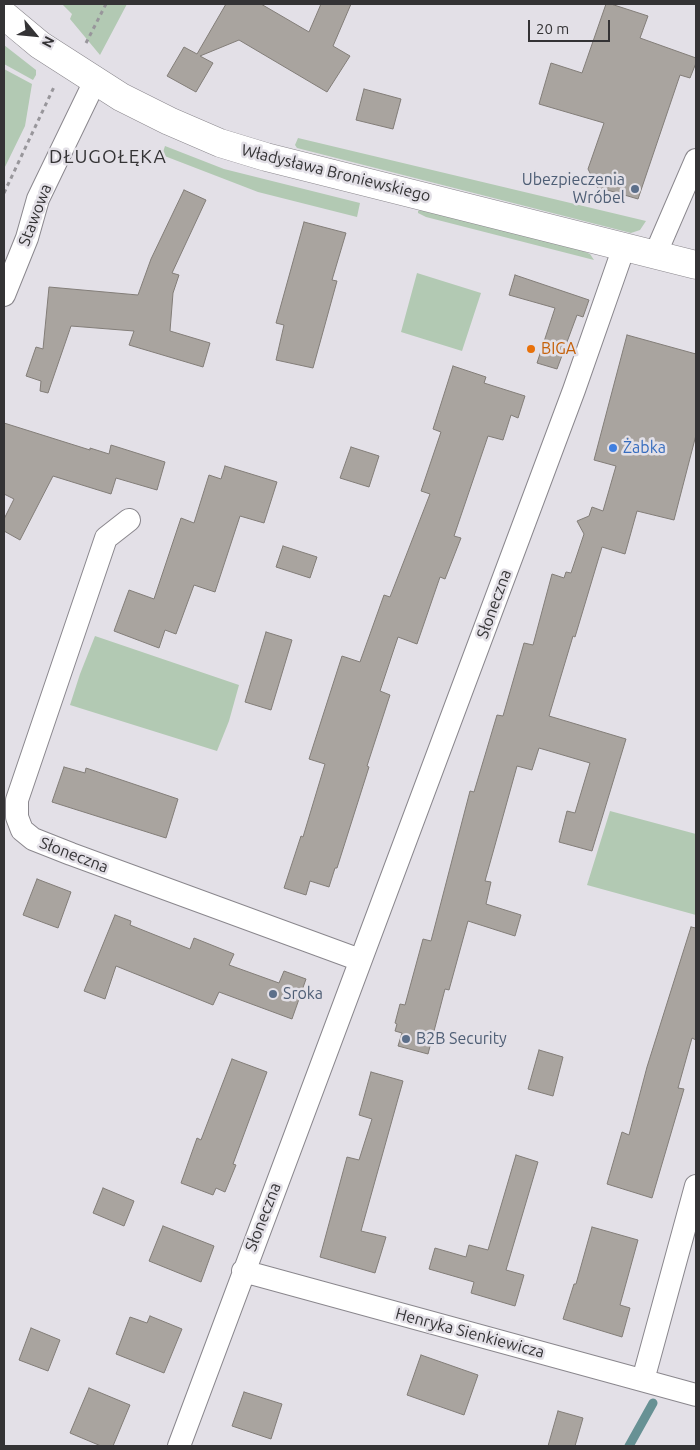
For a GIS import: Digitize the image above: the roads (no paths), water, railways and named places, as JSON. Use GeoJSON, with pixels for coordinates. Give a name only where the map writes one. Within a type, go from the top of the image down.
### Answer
{"type":"FeatureCollection","features":[{"type":"Feature","properties":{"kind":"street","name":"Władysława Broniewskiego"},"geometry":{"type":"LineString","coordinates":[[4,15],[40,45],[129,102],[220,143],[266,157],[696,265]]}},
{"type":"Feature","properties":{"kind":"street","name":"Stawowa"},"geometry":{"type":"LineString","coordinates":[[4,295],[27,238],[38,199],[96,81]]}},
{"type":"Feature","properties":{"kind":"street"},"geometry":{"type":"LineString","coordinates":[[655,255],[696,160]]}},
{"type":"Feature","properties":{"kind":"street","name":"Słoneczna"},"geometry":{"type":"LineString","coordinates":[[179,1446],[574,390],[624,247]]}},
{"type":"Feature","properties":{"kind":"street","name":"Słoneczna"},"geometry":{"type":"LineString","coordinates":[[129,520],[106,538],[17,800],[17,817],[22,830],[33,840],[48,846],[360,960]]}},
{"type":"Feature","properties":{"kind":"street"},"geometry":{"type":"LineString","coordinates":[[643,1380],[696,1186]]}},
{"type":"Feature","properties":{"kind":"street","name":"Henryka Sienkiewicza"},"geometry":{"type":"LineString","coordinates":[[243,1271],[696,1395]]}},
{"type":"Feature","properties":{"kind":"waterway"},"geometry":{"type":"LineString","coordinates":[[629,1446],[653,1403]]}},
{"type":"Feature","properties":{"kind":"place","name":"Ubezpieczenia Wróbel"},"geometry":{"type":"Point","coordinates":[635,189]}},
{"type":"Feature","properties":{"kind":"place","name":"BIGA"},"geometry":{"type":"Point","coordinates":[531,349]}},
{"type":"Feature","properties":{"kind":"place","name":"Żabka"},"geometry":{"type":"Point","coordinates":[613,448]}},
{"type":"Feature","properties":{"kind":"place","name":"Sroka"},"geometry":{"type":"Point","coordinates":[273,994]}},
{"type":"Feature","properties":{"kind":"place","name":"B2B Security"},"geometry":{"type":"Point","coordinates":[406,1039]}},
{"type":"Feature","properties":{"kind":"district","name":"DŁUGOŁĘKA"},"geometry":{"type":"Point","coordinates":[108,157]}}]}
